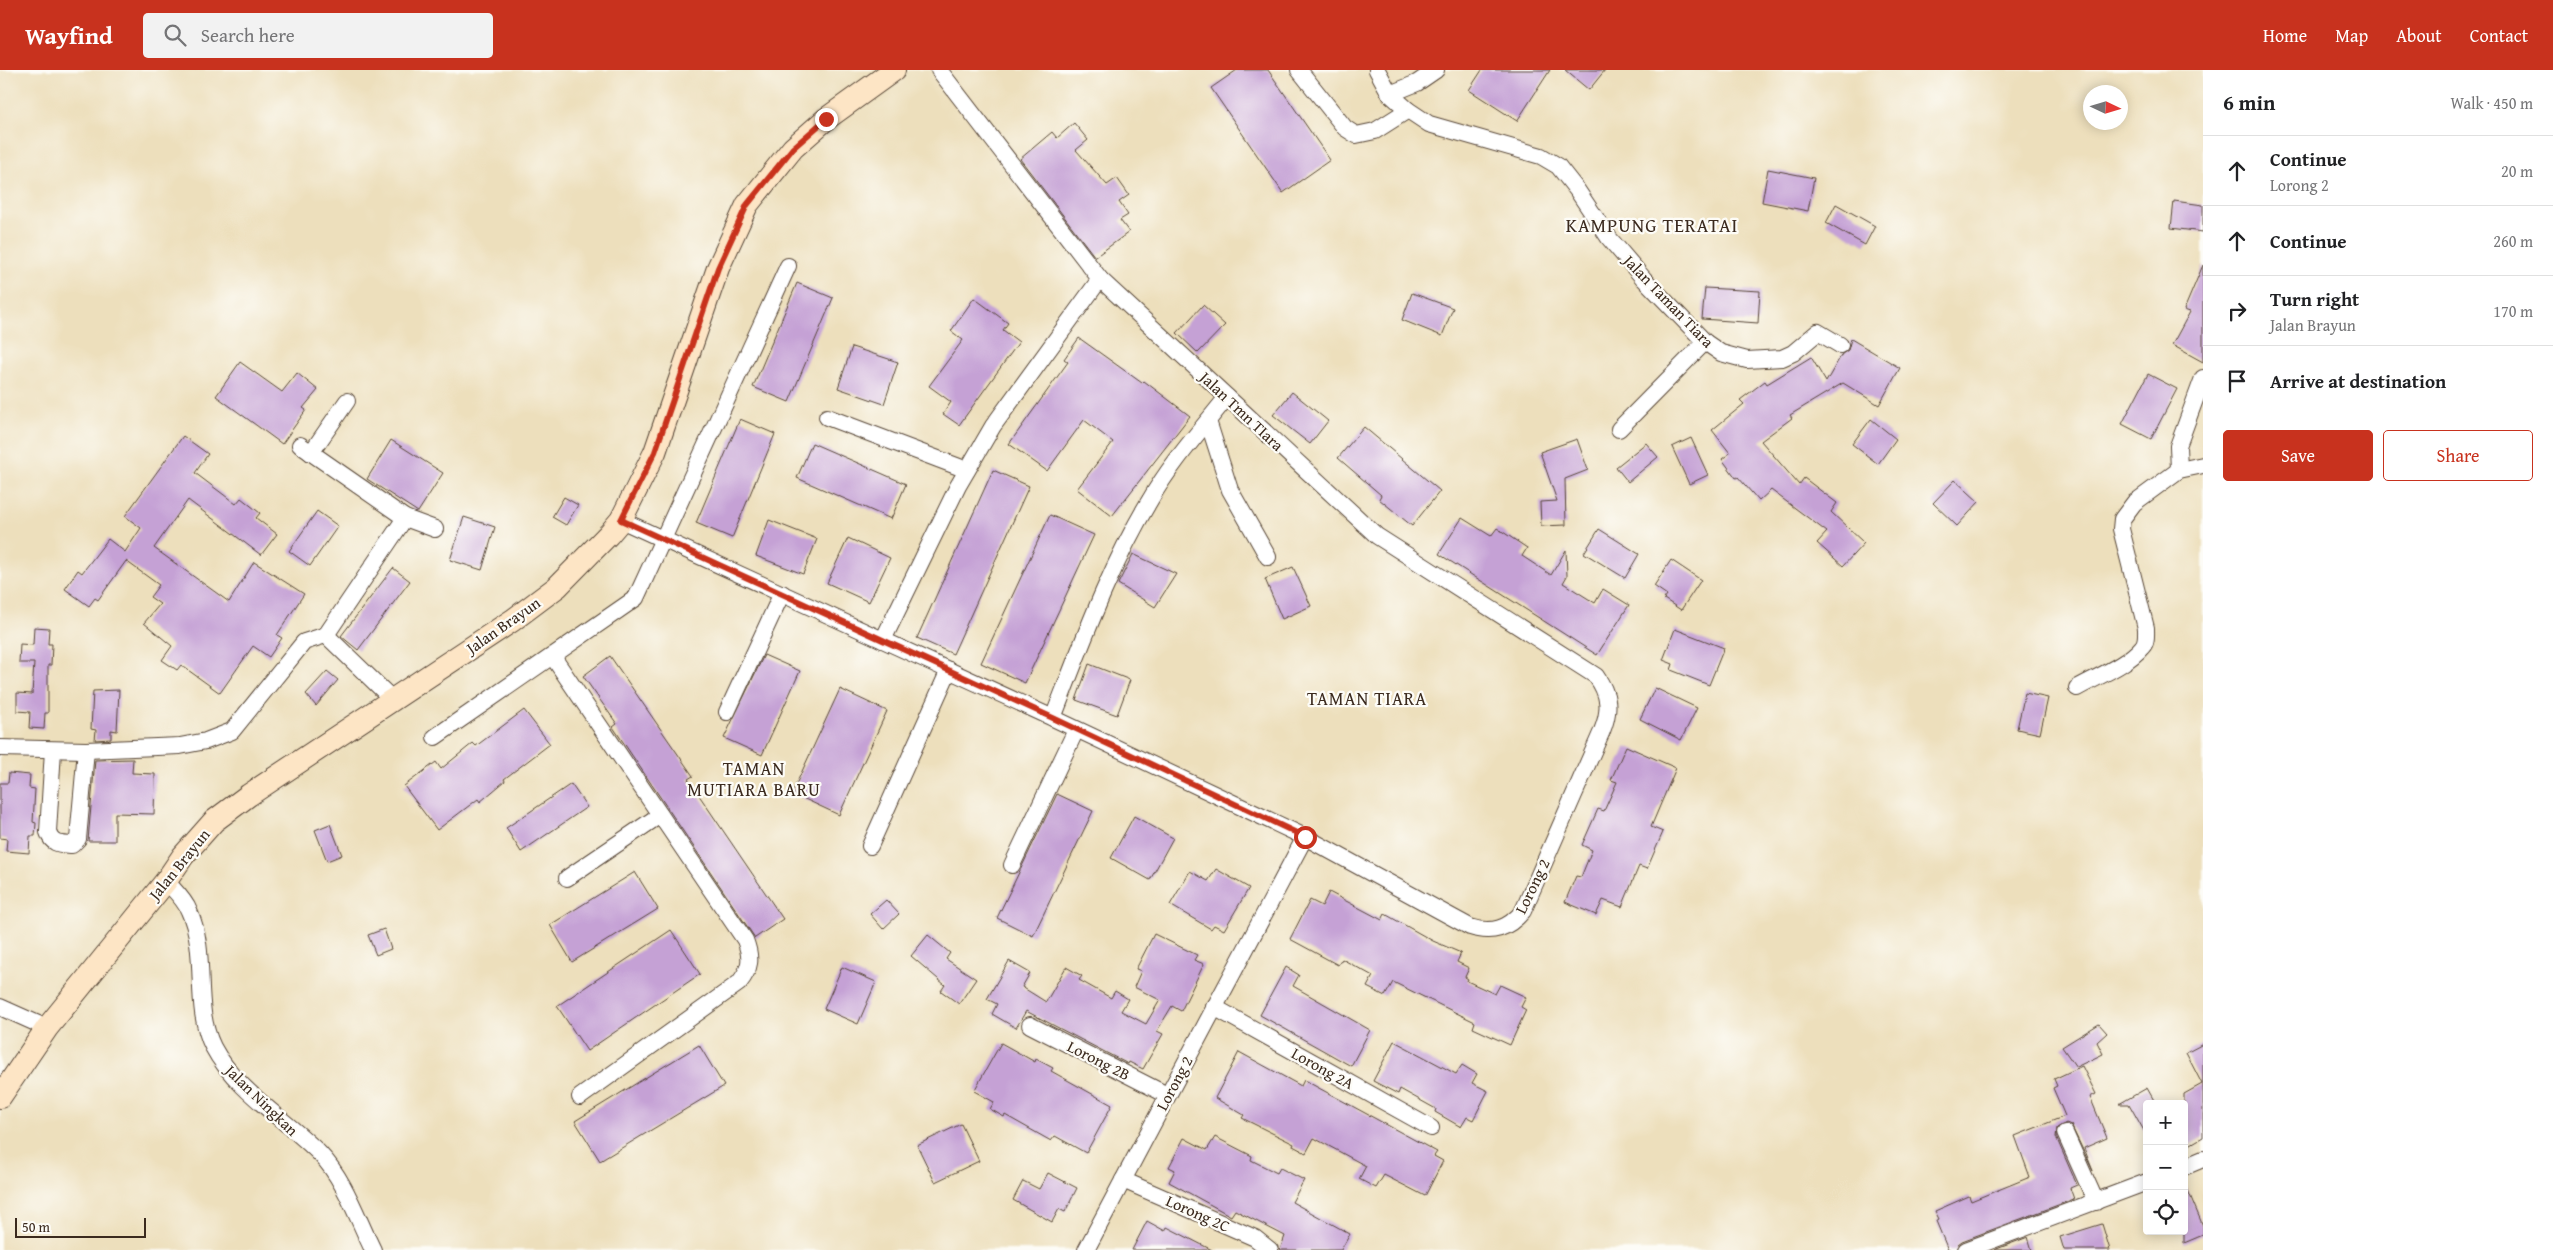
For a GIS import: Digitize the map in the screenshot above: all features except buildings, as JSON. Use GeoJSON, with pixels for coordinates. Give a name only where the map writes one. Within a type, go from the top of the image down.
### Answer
{"type":"FeatureCollection","features":[{"type":"Feature","properties":{"kind":"main road","name":"Jalan Brayun"},"geometry":{"type":"LineString","coordinates":[[0,1097],[47,1028],[166,881],[183,856],[214,821],[513,620],[557,587],[621,520],[655,452],[718,268],[747,205],[793,148],[826,119],[894,70]]}},
{"type":"Feature","properties":{"kind":"street","name":"Jalan Tmn TIara"},"geometry":{"type":"LineString","coordinates":[[939,70],[1100,279],[1377,536],[1596,676],[1604,688]]}},
{"type":"Feature","properties":{"kind":"street"},"geometry":{"type":"LineString","coordinates":[[1299,70],[1345,128],[1356,135],[1375,131],[1408,110]]}},
{"type":"Feature","properties":{"kind":"street","name":"Jalan Taman Tiara"},"geometry":{"type":"LineString","coordinates":[[1377,70],[1390,94],[1408,110],[1429,124],[1542,156],[1558,166],[1577,190],[1609,238],[1644,279],[1705,342],[1721,353],[1747,360],[1767,360],[1787,355],[1816,332],[1821,332],[1840,345]]}},
{"type":"Feature","properties":{"kind":"street"},"geometry":{"type":"LineString","coordinates":[[1390,94],[1417,83],[1436,70]]}},
{"type":"Feature","properties":{"kind":"street"},"geometry":{"type":"LineString","coordinates":[[435,737],[636,598],[788,266]]}},
{"type":"Feature","properties":{"kind":"street"},"geometry":{"type":"LineString","coordinates":[[883,640],[967,470],[993,426],[1100,279]]}},
{"type":"Feature","properties":{"kind":"street"},"geometry":{"type":"LineString","coordinates":[[1619,429],[1705,342]]}},
{"type":"Feature","properties":{"kind":"street"},"geometry":{"type":"LineString","coordinates":[[2179,470],[2178,446],[2203,378]]}},
{"type":"Feature","properties":{"kind":"street"},"geometry":{"type":"LineString","coordinates":[[1053,718],[1083,642],[1126,544],[1150,498],[1176,461],[1227,397]]}},
{"type":"Feature","properties":{"kind":"street"},"geometry":{"type":"LineString","coordinates":[[347,401],[305,449],[405,518],[436,529]]}},
{"type":"Feature","properties":{"kind":"street"},"geometry":{"type":"LineString","coordinates":[[827,416],[967,470]]}},
{"type":"Feature","properties":{"kind":"street"},"geometry":{"type":"LineString","coordinates":[[1208,421],[1230,490],[1268,557]]}},
{"type":"Feature","properties":{"kind":"street"},"geometry":{"type":"LineString","coordinates":[[2077,688],[2129,658],[2146,641],[2146,628],[2121,529],[2122,519],[2134,503],[2179,470],[2203,465]]}},
{"type":"Feature","properties":{"kind":"street"},"geometry":{"type":"LineString","coordinates":[[0,748],[86,750],[180,746],[206,741],[232,730],[304,642],[326,634],[405,518]]}},
{"type":"Feature","properties":{"kind":"street","name":"Lorong 2"},"geometry":{"type":"LineString","coordinates":[[621,520],[1247,808],[1305,837],[1470,927],[1493,930],[1505,927],[1522,911],[1605,724],[1609,702],[1604,688]]}},
{"type":"Feature","properties":{"kind":"street"},"geometry":{"type":"LineString","coordinates":[[727,712],[782,593]]}},
{"type":"Feature","properties":{"kind":"street"},"geometry":{"type":"LineString","coordinates":[[326,634],[393,700]]}},
{"type":"Feature","properties":{"kind":"street"},"geometry":{"type":"LineString","coordinates":[[553,657],[745,940],[750,954],[750,965],[747,973],[739,983],[580,1098]]}},
{"type":"Feature","properties":{"kind":"street"},"geometry":{"type":"LineString","coordinates":[[870,846],[949,670]]}},
{"type":"Feature","properties":{"kind":"street"},"geometry":{"type":"LineString","coordinates":[[1012,865],[1076,730]]}},
{"type":"Feature","properties":{"kind":"street"},"geometry":{"type":"LineString","coordinates":[[53,750],[48,832],[50,839],[56,844],[72,845],[78,839],[86,750]]}},
{"type":"Feature","properties":{"kind":"street"},"geometry":{"type":"LineString","coordinates":[[567,878],[660,815]]}},
{"type":"Feature","properties":{"kind":"street","name":"Lorong 2"},"geometry":{"type":"LineString","coordinates":[[1086,1250],[1305,837]]}},
{"type":"Feature","properties":{"kind":"street","name":"Jalan Ningkan"},"geometry":{"type":"LineString","coordinates":[[166,881],[188,908],[196,928],[200,947],[204,1022],[214,1048],[227,1068],[252,1094],[327,1162],[339,1178],[373,1250]]}},
{"type":"Feature","properties":{"kind":"street"},"geometry":{"type":"LineString","coordinates":[[0,1007],[47,1028]]}},
{"type":"Feature","properties":{"kind":"street","name":"Lorong 2A"},"geometry":{"type":"LineString","coordinates":[[1214,1007],[1431,1128]]}},
{"type":"Feature","properties":{"kind":"street","name":"Lorong 2B"},"geometry":{"type":"LineString","coordinates":[[1030,1026],[1168,1095]]}},
{"type":"Feature","properties":{"kind":"street"},"geometry":{"type":"LineString","coordinates":[[2065,1133],[2096,1202]]}},
{"type":"Feature","properties":{"kind":"street"},"geometry":{"type":"LineString","coordinates":[[2188,1165],[2203,1159]]}},
{"type":"Feature","properties":{"kind":"street","name":"Lorong 2C"},"geometry":{"type":"LineString","coordinates":[[1123,1180],[1255,1238],[1270,1250]]}},
{"type":"Feature","properties":{"kind":"street"},"geometry":{"type":"LineString","coordinates":[[1966,1250],[2143,1184]]}},
{"type":"Feature","properties":{"kind":"district","name":"KAMPUNG TERATAI"},"geometry":{"type":"Point","coordinates":[1652,225]}},
{"type":"Feature","properties":{"kind":"district","name":"TAMAN TIARA"},"geometry":{"type":"Point","coordinates":[1367,698]}},
{"type":"Feature","properties":{"kind":"district","name":"TAMAN MUTIARA BARU"},"geometry":{"type":"Point","coordinates":[754,778]}},
{"type":"Feature","properties":{"kind":"route"},"geometry":{"type":"LineString","coordinates":[[826,119],[793,148],[768,176],[747,205],[718,268],[655,452],[621,520],[1053,718],[1305,837]]}}]}
